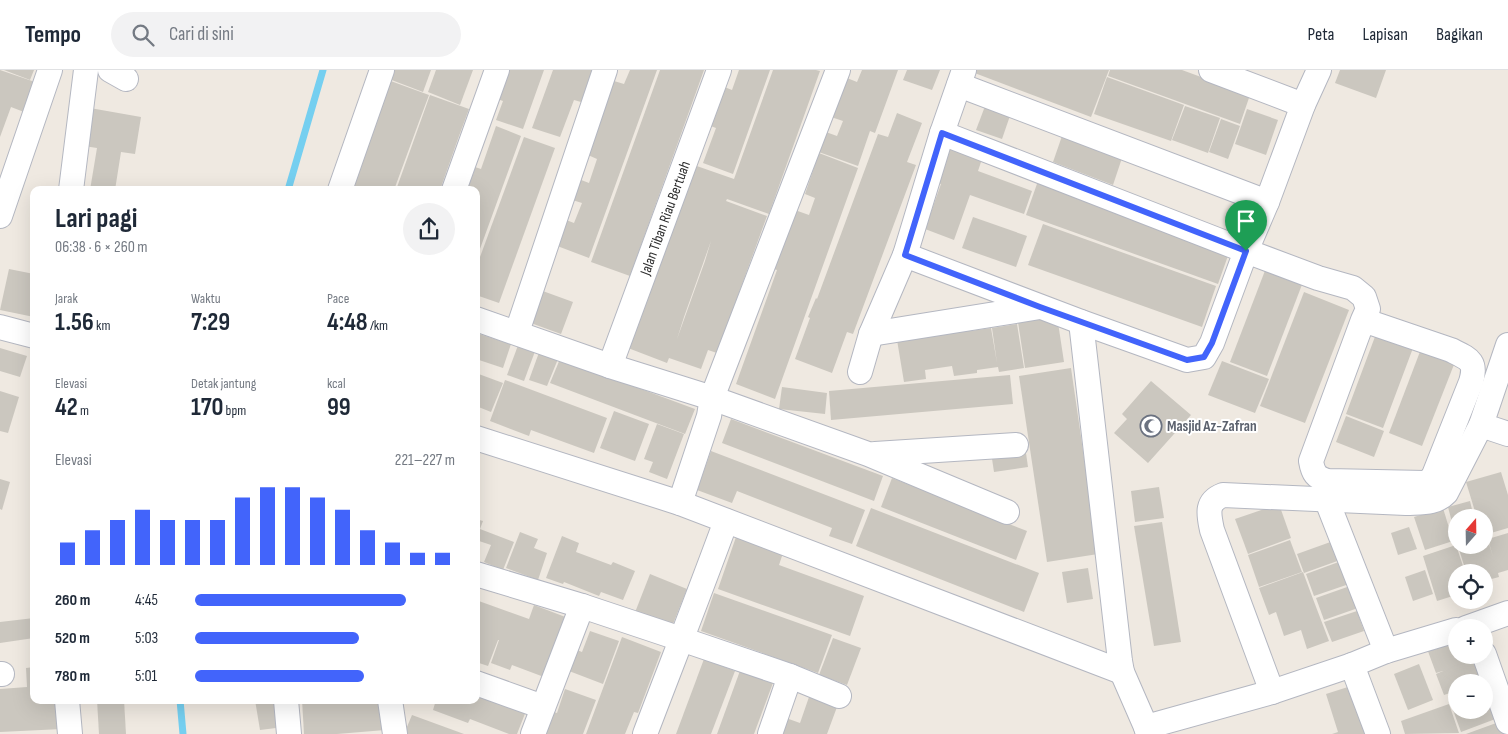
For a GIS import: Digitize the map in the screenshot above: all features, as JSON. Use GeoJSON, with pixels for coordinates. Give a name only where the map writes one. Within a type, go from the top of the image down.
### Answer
{"type":"FeatureCollection","features":[{"type":"Feature","properties":{"kind":"street"},"geometry":{"type":"LineString","coordinates":[[0,216],[50,70]]}},
{"type":"Feature","properties":{"kind":"street"},"geometry":{"type":"LineString","coordinates":[[72,186],[86,70]]}},
{"type":"Feature","properties":{"kind":"street"},"geometry":{"type":"LineString","coordinates":[[341,186],[382,70]]}},
{"type":"Feature","properties":{"kind":"street"},"geometry":{"type":"LineString","coordinates":[[455,186],[498,70]]}},
{"type":"Feature","properties":{"kind":"street"},"geometry":{"type":"LineString","coordinates":[[517,332],[605,70]]}},
{"type":"Feature","properties":{"kind":"street","name":"Jalan Tiban Riau Bertuah"},"geometry":{"type":"LineString","coordinates":[[610,366],[719,70]]}},
{"type":"Feature","properties":{"kind":"street"},"geometry":{"type":"LineString","coordinates":[[1211,70],[1303,105]]}},
{"type":"Feature","properties":{"kind":"street"},"geometry":{"type":"LineString","coordinates":[[905,255],[1040,307],[1187,360],[1204,357],[1212,343],[1303,105],[1319,70]]}},
{"type":"Feature","properties":{"kind":"street"},"geometry":{"type":"LineString","coordinates":[[680,503],[709,416],[712,398],[834,71]]}},
{"type":"Feature","properties":{"kind":"street"},"geometry":{"type":"LineString","coordinates":[[860,372],[871,334],[905,255],[961,77],[1267,202]]}},
{"type":"Feature","properties":{"kind":"street"},"geometry":{"type":"LineString","coordinates":[[942,133],[1246,251],[1318,278],[1353,288],[1364,297],[1368,309],[1363,320],[1311,461],[1312,468],[1315,475],[1320,479],[1425,483],[1430,481],[1437,470],[1471,382],[1474,371],[1472,362],[1452,350],[1363,320]]}},
{"type":"Feature","properties":{"kind":"street"},"geometry":{"type":"LineString","coordinates":[[871,334],[1040,307]]}},
{"type":"Feature","properties":{"kind":"street"},"geometry":{"type":"LineString","coordinates":[[480,320],[610,366],[712,398],[868,454],[1007,512]]}},
{"type":"Feature","properties":{"kind":"street"},"geometry":{"type":"LineString","coordinates":[[1082,322],[1122,672],[1147,730],[1272,692],[1352,665],[1386,651],[1448,634]]}},
{"type":"Feature","properties":{"kind":"street"},"geometry":{"type":"LineString","coordinates":[[0,327],[30,335]]}},
{"type":"Feature","properties":{"kind":"street"},"geometry":{"type":"LineString","coordinates":[[1272,692],[1212,530],[1209,515],[1210,508],[1217,498],[1223,496],[1406,503],[1437,500],[1446,493],[1481,425],[1508,345]]}},
{"type":"Feature","properties":{"kind":"street"},"geometry":{"type":"LineString","coordinates":[[1481,425],[1508,434]]}},
{"type":"Feature","properties":{"kind":"street"},"geometry":{"type":"LineString","coordinates":[[480,439],[680,503],[1122,672]]}},
{"type":"Feature","properties":{"kind":"street"},"geometry":{"type":"LineString","coordinates":[[868,454],[1016,445]]}},
{"type":"Feature","properties":{"kind":"street"},"geometry":{"type":"LineString","coordinates":[[1327,500],[1386,651]]}},
{"type":"Feature","properties":{"kind":"street"},"geometry":{"type":"LineString","coordinates":[[645,734],[726,521]]}},
{"type":"Feature","properties":{"kind":"street"},"geometry":{"type":"LineString","coordinates":[[480,575],[582,606],[681,639],[790,676],[839,696]]}},
{"type":"Feature","properties":{"kind":"street"},"geometry":{"type":"LineString","coordinates":[[533,734],[582,606]]}},
{"type":"Feature","properties":{"kind":"street"},"geometry":{"type":"LineString","coordinates":[[1492,619],[1508,613]]}},
{"type":"Feature","properties":{"kind":"street"},"geometry":{"type":"LineString","coordinates":[[1488,664],[1508,722]]}},
{"type":"Feature","properties":{"kind":"street"},"geometry":{"type":"LineString","coordinates":[[1352,665],[1378,734]]}},
{"type":"Feature","properties":{"kind":"street"},"geometry":{"type":"LineString","coordinates":[[770,734],[790,676]]}},
{"type":"Feature","properties":{"kind":"street"},"geometry":{"type":"LineString","coordinates":[[480,684],[543,707]]}},
{"type":"Feature","properties":{"kind":"street"},"geometry":{"type":"LineString","coordinates":[[67,704],[70,734]]}},
{"type":"Feature","properties":{"kind":"street"},"geometry":{"type":"LineString","coordinates":[[286,704],[289,734]]}},
{"type":"Feature","properties":{"kind":"street"},"geometry":{"type":"LineString","coordinates":[[391,704],[395,734]]}},
{"type":"Feature","properties":{"kind":"building"},"geometry":{"type":"Polygon","coordinates":[[[0,70],[35,82],[24,112],[11,107],[0,137],[0,70]]]}},
{"type":"Feature","properties":{"kind":"building"},"geometry":{"type":"Polygon","coordinates":[[[4,70],[34,70],[30,80],[4,70]]]}},
{"type":"Feature","properties":{"kind":"building"},"geometry":{"type":"Polygon","coordinates":[[[392,70],[431,70],[423,92],[389,79],[392,70]]]}},
{"type":"Feature","properties":{"kind":"building"},"geometry":{"type":"Polygon","coordinates":[[[436,70],[473,70],[460,105],[428,92],[436,70]]]}},
{"type":"Feature","properties":{"kind":"building"},"geometry":{"type":"Polygon","coordinates":[[[504,70],[544,70],[523,129],[496,120],[503,101],[494,98],[504,70]]]}},
{"type":"Feature","properties":{"kind":"building"},"geometry":{"type":"Polygon","coordinates":[[[553,70],[593,70],[581,102],[574,100],[560,137],[532,128],[553,70]]]}},
{"type":"Feature","properties":{"kind":"building"},"geometry":{"type":"Polygon","coordinates":[[[630,70],[657,70],[589,258],[552,244],[561,218],[574,223],[582,203],[569,199],[576,178],[589,183],[597,159],[588,155],[614,81],[624,84],[630,70]]]}},
{"type":"Feature","properties":{"kind":"building"},"geometry":{"type":"Polygon","coordinates":[[[660,70],[704,70],[630,276],[591,262],[660,70]]]}},
{"type":"Feature","properties":{"kind":"building"},"geometry":{"type":"Polygon","coordinates":[[[739,70],[770,70],[733,174],[703,163],[716,128],[708,125],[722,86],[732,90],[739,70]]]}},
{"type":"Feature","properties":{"kind":"building"},"geometry":{"type":"Polygon","coordinates":[[[773,70],[820,71],[769,214],[727,199],[726,201],[767,216],[717,353],[708,350],[701,369],[669,358],[667,363],[628,348],[691,164],[734,179],[773,70]],[[711,241],[677,339],[705,261],[711,241]]]}},
{"type":"Feature","properties":{"kind":"building"},"geometry":{"type":"Polygon","coordinates":[[[862,70],[898,70],[875,133],[870,131],[858,166],[816,151],[823,131],[837,136],[843,121],[828,116],[842,76],[857,82],[862,70]]]}},
{"type":"Feature","properties":{"kind":"building"},"geometry":{"type":"Polygon","coordinates":[[[907,70],[940,70],[932,90],[903,80],[907,70]]]}},
{"type":"Feature","properties":{"kind":"building"},"geometry":{"type":"Polygon","coordinates":[[[973,70],[1109,70],[1091,117],[972,72],[973,70]]]}},
{"type":"Feature","properties":{"kind":"building"},"geometry":{"type":"Polygon","coordinates":[[[1110,70],[1182,70],[1250,95],[1240,124],[1108,76],[1110,70]]]}},
{"type":"Feature","properties":{"kind":"building"},"geometry":{"type":"Polygon","coordinates":[[[1340,70],[1386,70],[1376,98],[1335,83],[1340,70]]]}},
{"type":"Feature","properties":{"kind":"building"},"geometry":{"type":"Polygon","coordinates":[[[1107,77],[1184,105],[1171,141],[1094,114],[1107,77]]]}},
{"type":"Feature","properties":{"kind":"building"},"geometry":{"type":"Polygon","coordinates":[[[388,80],[429,95],[395,186],[350,186],[388,80]]]}},
{"type":"Feature","properties":{"kind":"building"},"geometry":{"type":"Polygon","coordinates":[[[430,95],[469,109],[441,186],[397,186],[430,95]]]}},
{"type":"Feature","properties":{"kind":"building"},"geometry":{"type":"Polygon","coordinates":[[[987,101],[1012,110],[1002,139],[976,130],[987,101]]]}},
{"type":"Feature","properties":{"kind":"building"},"geometry":{"type":"Polygon","coordinates":[[[1185,106],[1220,118],[1208,153],[1172,140],[1185,106]]]}},
{"type":"Feature","properties":{"kind":"building"},"geometry":{"type":"Polygon","coordinates":[[[90,108],[141,117],[135,154],[121,152],[116,186],[91,186],[97,148],[84,146],[90,108]]]}},
{"type":"Feature","properties":{"kind":"building"},"geometry":{"type":"Polygon","coordinates":[[[1247,109],[1278,120],[1266,155],[1235,144],[1247,109]]]}},
{"type":"Feature","properties":{"kind":"building"},"geometry":{"type":"Polygon","coordinates":[[[897,113],[922,123],[907,162],[916,165],[853,334],[847,332],[832,373],[795,359],[810,318],[808,317],[817,299],[878,134],[888,137],[897,113]]]}},
{"type":"Feature","properties":{"kind":"building"},"geometry":{"type":"Polygon","coordinates":[[[1221,119],[1240,126],[1228,159],[1209,152],[1221,119]]]}},
{"type":"Feature","properties":{"kind":"building"},"geometry":{"type":"Polygon","coordinates":[[[496,126],[521,136],[480,249],[480,186],[461,186],[469,165],[481,169],[496,126]]]}},
{"type":"Feature","properties":{"kind":"building"},"geometry":{"type":"Polygon","coordinates":[[[1062,136],[1122,158],[1113,185],[1053,162],[1062,136]]]}},
{"type":"Feature","properties":{"kind":"building"},"geometry":{"type":"Polygon","coordinates":[[[524,137],[555,148],[499,303],[480,296],[480,257],[524,137]]]}},
{"type":"Feature","properties":{"kind":"building"},"geometry":{"type":"Polygon","coordinates":[[[953,142],[984,153],[978,171],[1032,191],[1024,214],[970,195],[954,240],[925,229],[941,184],[938,183],[953,142]]]}},
{"type":"Feature","properties":{"kind":"building"},"geometry":{"type":"Polygon","coordinates":[[[819,153],[858,168],[775,399],[736,384],[777,270],[771,268],[792,209],[809,215],[815,198],[805,194],[819,153]]]}},
{"type":"Feature","properties":{"kind":"building"},"geometry":{"type":"Polygon","coordinates":[[[1038,181],[1230,250],[1218,284],[1026,215],[1038,181]]]}},
{"type":"Feature","properties":{"kind":"building"},"geometry":{"type":"Polygon","coordinates":[[[973,217],[1027,236],[1016,267],[962,248],[973,217]]]}},
{"type":"Feature","properties":{"kind":"building"},"geometry":{"type":"Polygon","coordinates":[[[1043,224],[1216,286],[1202,327],[1028,265],[1043,224]]]}},
{"type":"Feature","properties":{"kind":"building"},"geometry":{"type":"Polygon","coordinates":[[[1266,268],[1303,282],[1267,376],[1230,362],[1266,268]]]}},
{"type":"Feature","properties":{"kind":"building"},"geometry":{"type":"Polygon","coordinates":[[[9,269],[30,273],[30,316],[0,310],[9,269]]]}},
{"type":"Feature","properties":{"kind":"building"},"geometry":{"type":"Polygon","coordinates":[[[540,290],[573,302],[561,334],[528,322],[540,290]]]}},
{"type":"Feature","properties":{"kind":"building"},"geometry":{"type":"Polygon","coordinates":[[[1304,292],[1349,310],[1305,423],[1260,406],[1304,292]]]}},
{"type":"Feature","properties":{"kind":"building"},"geometry":{"type":"Polygon","coordinates":[[[1057,316],[1064,362],[1025,368],[1018,322],[1057,316]]]}},
{"type":"Feature","properties":{"kind":"building"},"geometry":{"type":"Polygon","coordinates":[[[969,323],[970,331],[991,328],[997,363],[992,328],[1017,324],[1024,368],[999,372],[998,367],[977,370],[977,373],[954,376],[952,366],[925,370],[926,379],[904,382],[896,334],[969,323]]]}},
{"type":"Feature","properties":{"kind":"building"},"geometry":{"type":"Polygon","coordinates":[[[480,334],[511,344],[503,368],[480,360],[480,334]]]}},
{"type":"Feature","properties":{"kind":"building"},"geometry":{"type":"Polygon","coordinates":[[[1376,334],[1413,348],[1383,428],[1346,414],[1376,334]]]}},
{"type":"Feature","properties":{"kind":"building"},"geometry":{"type":"Polygon","coordinates":[[[520,340],[537,346],[524,381],[507,375],[520,340]]]}},
{"type":"Feature","properties":{"kind":"building"},"geometry":{"type":"Polygon","coordinates":[[[541,347],[560,354],[547,386],[529,380],[541,347]]]}},
{"type":"Feature","properties":{"kind":"building"},"geometry":{"type":"Polygon","coordinates":[[[0,348],[27,356],[20,377],[0,371],[0,348]]]}},
{"type":"Feature","properties":{"kind":"building"},"geometry":{"type":"Polygon","coordinates":[[[1421,349],[1455,362],[1422,446],[1389,433],[1421,349]]]}},
{"type":"Feature","properties":{"kind":"building"},"geometry":{"type":"Polygon","coordinates":[[[560,359],[695,409],[685,434],[550,383],[560,359]]]}},
{"type":"Feature","properties":{"kind":"building"},"geometry":{"type":"Polygon","coordinates":[[[1222,361],[1269,379],[1255,413],[1208,395],[1222,361]]]}},
{"type":"Feature","properties":{"kind":"building"},"geometry":{"type":"Polygon","coordinates":[[[1071,368],[1098,554],[1047,562],[1019,376],[1071,368]]]}},
{"type":"Feature","properties":{"kind":"building"},"geometry":{"type":"Polygon","coordinates":[[[480,374],[503,383],[491,412],[480,408],[480,374]]]}},
{"type":"Feature","properties":{"kind":"building"},"geometry":{"type":"Polygon","coordinates":[[[1010,375],[1013,404],[831,420],[829,391],[1010,375]]]}},
{"type":"Feature","properties":{"kind":"building"},"geometry":{"type":"Polygon","coordinates":[[[505,380],[607,418],[594,453],[531,430],[529,436],[490,421],[505,380]]]}},
{"type":"Feature","properties":{"kind":"building","name":"Masjid Az-Zafran"},"geometry":{"type":"Polygon","coordinates":[[[1151,381],[1191,415],[1148,463],[1114,433],[1127,419],[1122,414],[1151,381]]]}},
{"type":"Feature","properties":{"kind":"building"},"geometry":{"type":"Polygon","coordinates":[[[782,387],[827,393],[825,414],[779,409],[782,387]]]}},
{"type":"Feature","properties":{"kind":"building"},"geometry":{"type":"Polygon","coordinates":[[[0,391],[19,397],[8,433],[0,431],[0,391]]]}},
{"type":"Feature","properties":{"kind":"building"},"geometry":{"type":"Polygon","coordinates":[[[614,411],[649,424],[635,461],[600,448],[614,411]]]}},
{"type":"Feature","properties":{"kind":"building"},"geometry":{"type":"Polygon","coordinates":[[[1346,416],[1384,431],[1374,457],[1336,442],[1346,416]]]}},
{"type":"Feature","properties":{"kind":"building"},"geometry":{"type":"Polygon","coordinates":[[[731,419],[883,476],[874,501],[722,443],[731,419]]]}},
{"type":"Feature","properties":{"kind":"building"},"geometry":{"type":"Polygon","coordinates":[[[657,424],[684,434],[667,479],[649,472],[653,462],[644,459],[657,424]]]}},
{"type":"Feature","properties":{"kind":"building"},"geometry":{"type":"Polygon","coordinates":[[[1025,446],[1028,467],[994,472],[991,452],[1025,446]]]}},
{"type":"Feature","properties":{"kind":"building"},"geometry":{"type":"Polygon","coordinates":[[[711,451],[865,510],[852,544],[829,536],[832,528],[737,491],[732,503],[697,490],[711,451]]]}},
{"type":"Feature","properties":{"kind":"building"},"geometry":{"type":"Polygon","coordinates":[[[1501,472],[1508,495],[1508,528],[1493,532],[1493,509],[1474,509],[1466,482],[1501,472]]]}},
{"type":"Feature","properties":{"kind":"building"},"geometry":{"type":"Polygon","coordinates":[[[892,478],[1027,531],[1016,560],[881,507],[892,478]]]}},
{"type":"Feature","properties":{"kind":"building"},"geometry":{"type":"Polygon","coordinates":[[[0,479],[10,482],[2,510],[0,509],[0,479]]]}},
{"type":"Feature","properties":{"kind":"building"},"geometry":{"type":"Polygon","coordinates":[[[1159,487],[1164,518],[1135,522],[1131,491],[1159,487]]]}},
{"type":"Feature","properties":{"kind":"building"},"geometry":{"type":"Polygon","coordinates":[[[1470,501],[1472,509],[1449,509],[1448,507],[1470,501]]]}},
{"type":"Feature","properties":{"kind":"building"},"geometry":{"type":"Polygon","coordinates":[[[1279,504],[1291,538],[1248,554],[1235,519],[1279,504]]]}},
{"type":"Feature","properties":{"kind":"building"},"geometry":{"type":"Polygon","coordinates":[[[871,508],[1039,573],[1024,612],[856,546],[871,508]]]}},
{"type":"Feature","properties":{"kind":"building"},"geometry":{"type":"Polygon","coordinates":[[[1443,508],[1448,524],[1448,543],[1425,550],[1414,517],[1443,508]]]}},
{"type":"Feature","properties":{"kind":"building"},"geometry":{"type":"Polygon","coordinates":[[[1162,522],[1181,642],[1154,646],[1134,526],[1162,522]]]}},
{"type":"Feature","properties":{"kind":"building"},"geometry":{"type":"Polygon","coordinates":[[[1409,527],[1417,549],[1398,555],[1391,533],[1409,527]]]}},
{"type":"Feature","properties":{"kind":"building"},"geometry":{"type":"Polygon","coordinates":[[[480,529],[514,542],[503,570],[484,562],[491,545],[480,541],[480,529]]]}},
{"type":"Feature","properties":{"kind":"building"},"geometry":{"type":"Polygon","coordinates":[[[520,532],[538,539],[534,548],[547,553],[538,580],[506,568],[520,532]]]}},
{"type":"Feature","properties":{"kind":"building"},"geometry":{"type":"Polygon","coordinates":[[[1508,533],[1508,570],[1498,573],[1499,577],[1493,579],[1493,564],[1464,564],[1460,554],[1492,554],[1493,557],[1493,538],[1508,533]]]}},
{"type":"Feature","properties":{"kind":"building"},"geometry":{"type":"Polygon","coordinates":[[[562,536],[579,543],[576,552],[611,565],[613,562],[635,571],[623,600],[601,592],[599,596],[564,582],[563,584],[546,578],[562,536]]]}},
{"type":"Feature","properties":{"kind":"building"},"geometry":{"type":"Polygon","coordinates":[[[736,537],[783,553],[779,565],[864,596],[850,636],[718,589],[736,537]]]}},
{"type":"Feature","properties":{"kind":"building"},"geometry":{"type":"Polygon","coordinates":[[[1290,540],[1302,572],[1259,587],[1248,555],[1290,540]]]}},
{"type":"Feature","properties":{"kind":"building"},"geometry":{"type":"Polygon","coordinates":[[[1336,540],[1343,559],[1304,573],[1297,554],[1336,540]]]}},
{"type":"Feature","properties":{"kind":"building"},"geometry":{"type":"Polygon","coordinates":[[[1448,548],[1448,554],[1459,554],[1462,564],[1448,564],[1448,598],[1437,601],[1423,556],[1448,548]]]}},
{"type":"Feature","properties":{"kind":"building"},"geometry":{"type":"Polygon","coordinates":[[[1344,560],[1352,583],[1314,596],[1306,574],[1344,560]]]}},
{"type":"Feature","properties":{"kind":"building"},"geometry":{"type":"Polygon","coordinates":[[[1088,568],[1093,599],[1067,603],[1062,572],[1088,568]]]}},
{"type":"Feature","properties":{"kind":"building"},"geometry":{"type":"Polygon","coordinates":[[[1425,570],[1433,594],[1413,601],[1405,577],[1425,570]]]}},
{"type":"Feature","properties":{"kind":"building"},"geometry":{"type":"Polygon","coordinates":[[[1303,572],[1329,641],[1307,649],[1301,630],[1284,636],[1276,612],[1269,615],[1259,588],[1303,572]]]}},
{"type":"Feature","properties":{"kind":"building"},"geometry":{"type":"Polygon","coordinates":[[[650,574],[687,589],[671,629],[634,615],[650,574]]]}},
{"type":"Feature","properties":{"kind":"building"},"geometry":{"type":"Polygon","coordinates":[[[1350,586],[1358,608],[1324,620],[1316,598],[1350,586]]]}},
{"type":"Feature","properties":{"kind":"building"},"geometry":{"type":"Polygon","coordinates":[[[714,593],[832,635],[818,673],[701,631],[714,593]]]}},
{"type":"Feature","properties":{"kind":"building"},"geometry":{"type":"Polygon","coordinates":[[[480,601],[529,619],[534,605],[568,618],[544,677],[512,665],[510,670],[491,663],[499,640],[488,666],[480,663],[480,601]]]}},
{"type":"Feature","properties":{"kind":"building"},"geometry":{"type":"Polygon","coordinates":[[[1357,611],[1364,631],[1332,642],[1324,622],[1357,611]]]}},
{"type":"Feature","properties":{"kind":"building"},"geometry":{"type":"Polygon","coordinates":[[[30,618],[30,639],[0,643],[0,622],[30,618]]]}},
{"type":"Feature","properties":{"kind":"building"},"geometry":{"type":"Polygon","coordinates":[[[590,631],[619,641],[603,684],[569,671],[577,650],[582,652],[590,631]]]}},
{"type":"Feature","properties":{"kind":"building"},"geometry":{"type":"Polygon","coordinates":[[[622,637],[661,652],[638,713],[634,712],[625,734],[586,734],[622,637]]]}},
{"type":"Feature","properties":{"kind":"building"},"geometry":{"type":"Polygon","coordinates":[[[833,638],[861,648],[847,685],[819,675],[833,638]]]}},
{"type":"Feature","properties":{"kind":"building"},"geometry":{"type":"Polygon","coordinates":[[[1448,638],[1448,664],[1475,664],[1479,674],[1448,674],[1448,694],[1444,695],[1436,674],[1443,671],[1436,673],[1426,646],[1448,638]]]}},
{"type":"Feature","properties":{"kind":"building"},"geometry":{"type":"Polygon","coordinates":[[[704,659],[735,671],[711,734],[676,734],[704,659]]]}},
{"type":"Feature","properties":{"kind":"building"},"geometry":{"type":"Polygon","coordinates":[[[1419,664],[1433,700],[1408,710],[1394,674],[1419,664]]]}},
{"type":"Feature","properties":{"kind":"building"},"geometry":{"type":"Polygon","coordinates":[[[26,668],[30,668],[30,704],[60,704],[62,729],[0,732],[0,689],[27,687],[26,668]]]}},
{"type":"Feature","properties":{"kind":"building"},"geometry":{"type":"Polygon","coordinates":[[[741,668],[774,680],[754,734],[717,734],[741,668]]]}},
{"type":"Feature","properties":{"kind":"building"},"geometry":{"type":"Polygon","coordinates":[[[1351,686],[1371,734],[1332,734],[1338,732],[1326,694],[1351,686]]]}},
{"type":"Feature","properties":{"kind":"building"},"geometry":{"type":"Polygon","coordinates":[[[480,688],[528,706],[517,734],[509,734],[470,719],[468,723],[433,710],[435,704],[480,704],[480,688]]]}},
{"type":"Feature","properties":{"kind":"building"},"geometry":{"type":"Polygon","coordinates":[[[565,689],[596,700],[583,734],[545,734],[554,712],[557,713],[565,689]]]}},
{"type":"Feature","properties":{"kind":"building"},"geometry":{"type":"Polygon","coordinates":[[[809,697],[837,707],[827,734],[780,734],[786,718],[800,723],[809,697]]]}},
{"type":"Feature","properties":{"kind":"building"},"geometry":{"type":"Polygon","coordinates":[[[97,704],[124,704],[126,734],[99,734],[97,704]]]}},
{"type":"Feature","properties":{"kind":"building"},"geometry":{"type":"Polygon","coordinates":[[[256,704],[281,704],[284,727],[260,730],[256,704]]]}},
{"type":"Feature","properties":{"kind":"building"},"geometry":{"type":"Polygon","coordinates":[[[302,704],[383,704],[385,730],[337,734],[304,734],[302,704]]]}},
{"type":"Feature","properties":{"kind":"building"},"geometry":{"type":"Polygon","coordinates":[[[1448,704],[1448,719],[1454,719],[1459,733],[1405,734],[1401,721],[1448,704]]]}},
{"type":"Feature","properties":{"kind":"building"},"geometry":{"type":"Polygon","coordinates":[[[1493,705],[1498,718],[1461,732],[1456,719],[1493,719],[1493,705]]]}},
{"type":"Feature","properties":{"kind":"building"},"geometry":{"type":"Polygon","coordinates":[[[412,715],[464,734],[404,734],[412,715]]]}},
{"type":"Feature","properties":{"kind":"building"},"geometry":{"type":"Polygon","coordinates":[[[1499,722],[1504,734],[1466,734],[1499,722]]]}},
{"type":"Feature","properties":{"kind":"waterway"},"geometry":{"type":"LineString","coordinates":[[289,186],[323,70]]}},
{"type":"Feature","properties":{"kind":"waterway"},"geometry":{"type":"LineString","coordinates":[[180,704],[183,734]]}},
{"type":"Feature","properties":{"kind":"place","name":"Masjid Az-Zafran"},"geometry":{"type":"Point","coordinates":[1151,426]}},
{"type":"Feature","properties":{"kind":"route"},"geometry":{"type":"LineString","coordinates":[[942,133],[1246,251],[1209,350],[1204,357],[1187,360],[1040,307],[905,255],[942,133]]}}]}
